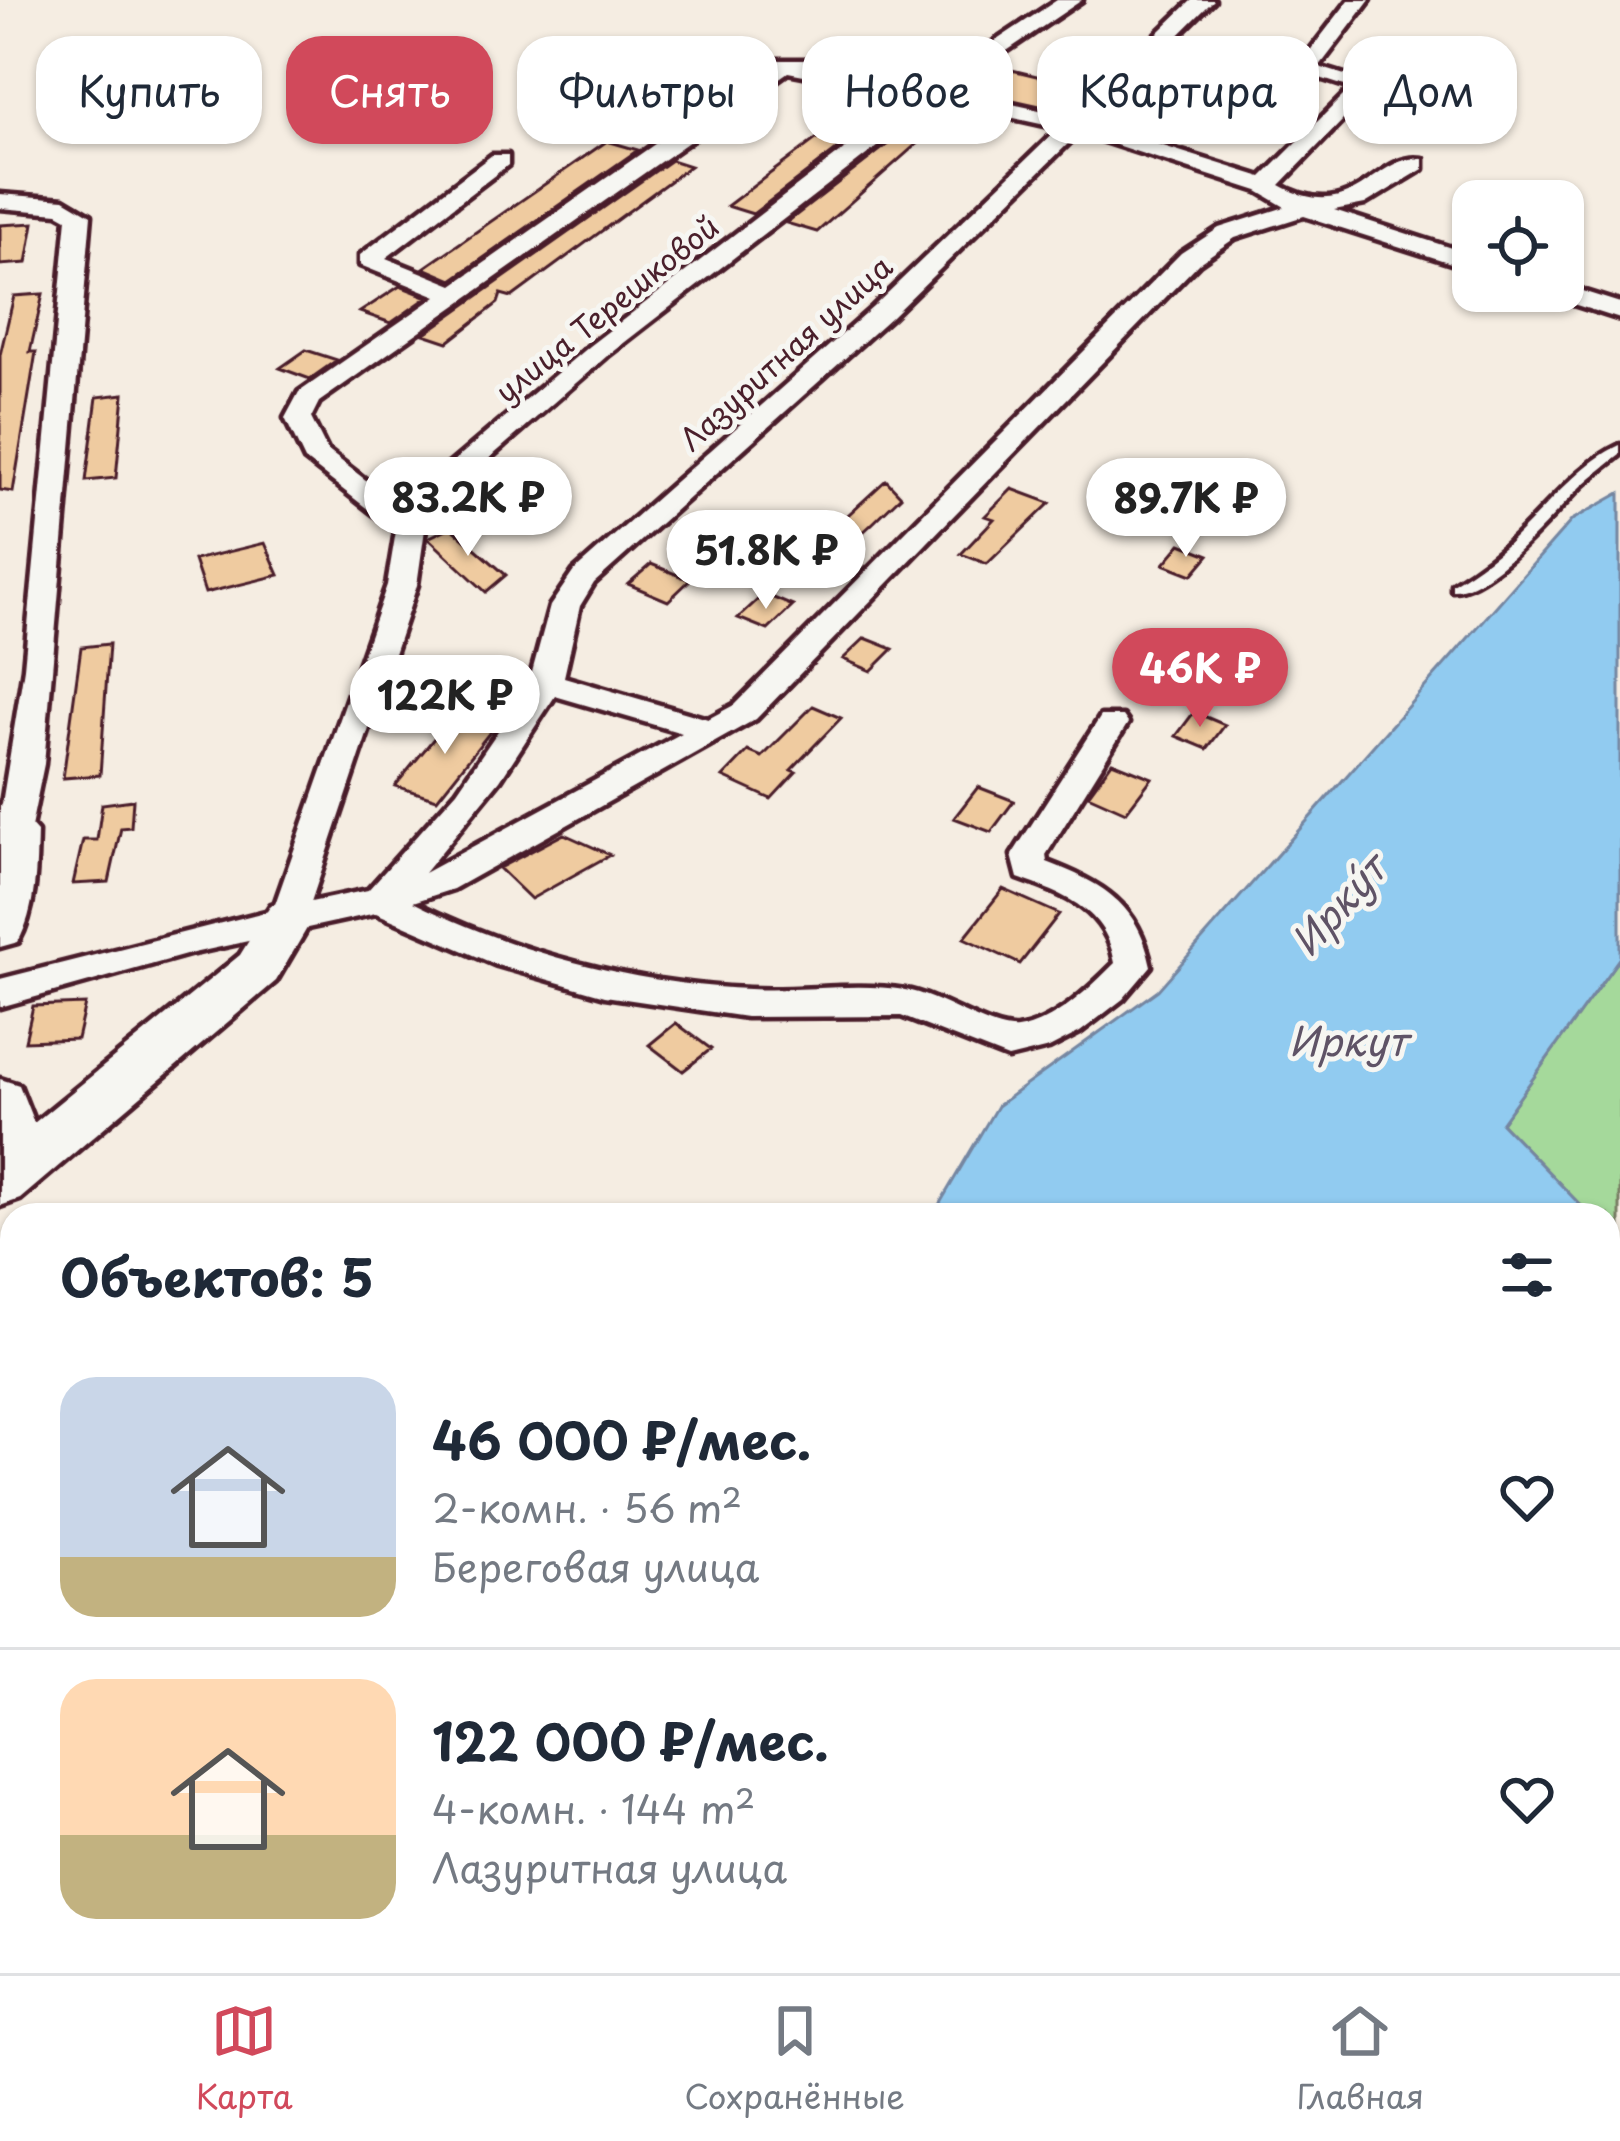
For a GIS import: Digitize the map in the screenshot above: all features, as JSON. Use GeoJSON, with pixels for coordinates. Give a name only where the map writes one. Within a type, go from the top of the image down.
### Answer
{"type":"FeatureCollection","features":[{"type":"Feature","properties":{"kind":"street","name":"улица Терешковой"},"geometry":{"type":"LineString","coordinates":[[1009,36],[1072,0]]}},
{"type":"Feature","properties":{"kind":"street","name":"Лазуритная улица"},"geometry":{"type":"LineString","coordinates":[[1166,36],[1204,0]]}},
{"type":"Feature","properties":{"kind":"street"},"geometry":{"type":"LineString","coordinates":[[1266,186],[1366,85],[1306,70],[1360,0]]}},
{"type":"Feature","properties":{"kind":"street"},"geometry":{"type":"LineString","coordinates":[[411,530],[315,454],[298,418],[308,398],[773,69],[802,67]]}},
{"type":"Feature","properties":{"kind":"street","name":"улица Терешковой"},"geometry":{"type":"LineString","coordinates":[[288,918],[402,585],[411,530],[434,492],[598,351],[865,144]]}},
{"type":"Feature","properties":{"kind":"street","name":"Лазуритная улица"},"geometry":{"type":"LineString","coordinates":[[379,900],[440,836],[547,683],[564,599],[882,312],[1052,144]]}},
{"type":"Feature","properties":{"kind":"street"},"geometry":{"type":"LineString","coordinates":[[1135,144],[1266,186],[1304,208],[1452,256]]}},
{"type":"Feature","properties":{"kind":"street"},"geometry":{"type":"LineString","coordinates":[[453,294],[368,260],[500,160]]}},
{"type":"Feature","properties":{"kind":"street"},"geometry":{"type":"LineString","coordinates":[[0,993],[288,918],[379,900],[441,880],[745,712],[1190,258],[1227,232],[1304,208],[1357,199],[1415,164]]}},
{"type":"Feature","properties":{"kind":"street"},"geometry":{"type":"LineString","coordinates":[[0,201],[64,206],[79,215],[39,668],[28,764],[6,827],[12,874],[0,929]]}},
{"type":"Feature","properties":{"kind":"street"},"geometry":{"type":"LineString","coordinates":[[1584,300],[1620,311]]}},
{"type":"Feature","properties":{"kind":"street"},"geometry":{"type":"LineString","coordinates":[[547,683],[712,731]]}},
{"type":"Feature","properties":{"kind":"street"},"geometry":{"type":"LineString","coordinates":[[379,900],[424,924],[614,986],[745,1003],[916,1005],[1001,1043],[1022,1042],[1107,994],[1132,966],[1131,941],[1115,909],[1030,869],[1029,855],[1112,723]]}},
{"type":"Feature","properties":{"kind":"street"},"geometry":{"type":"LineString","coordinates":[[0,1182],[258,968],[288,918]]}},
{"type":"Feature","properties":{"kind":"street"},"geometry":{"type":"LineString","coordinates":[[0,1100],[11,1136],[0,1182]]}},
{"type":"Feature","properties":{"kind":"lane"},"geometry":{"type":"LineString","coordinates":[[1457,586],[1490,572],[1587,470],[1620,449]]}},
{"type":"Feature","properties":{"kind":"green space"},"geometry":{"type":"Polygon","coordinates":[[[1620,957],[1620,1203],[1578,1203],[1501,1123],[1620,957]]]}},
{"type":"Feature","properties":{"kind":"water","name":"Иркут"},"geometry":{"type":"Polygon","coordinates":[[[1620,493],[1620,957],[1501,1123],[1578,1203],[940,1203],[997,1106],[1158,990],[1572,520],[1620,493]]]}},
{"type":"Feature","properties":{"kind":"building"},"geometry":{"type":"Polygon","coordinates":[[[1013,70],[1037,76],[1037,105],[1013,100],[1013,70]]]}},
{"type":"Feature","properties":{"kind":"building"},"geometry":{"type":"Polygon","coordinates":[[[603,144],[638,150],[452,280],[424,268],[603,144]]]}},
{"type":"Feature","properties":{"kind":"building"},"geometry":{"type":"Polygon","coordinates":[[[809,144],[844,144],[753,214],[727,206],[809,144]]]}},
{"type":"Feature","properties":{"kind":"building"},"geometry":{"type":"Polygon","coordinates":[[[888,144],[917,144],[817,232],[786,223],[888,144]]]}},
{"type":"Feature","properties":{"kind":"building"},"geometry":{"type":"Polygon","coordinates":[[[671,160],[690,166],[512,297],[501,294],[498,303],[448,342],[424,334],[671,160]]]}},
{"type":"Feature","properties":{"kind":"building"},"geometry":{"type":"Polygon","coordinates":[[[34,223],[27,263],[0,265],[0,225],[34,223]]]}},
{"type":"Feature","properties":{"kind":"building"},"geometry":{"type":"Polygon","coordinates":[[[400,286],[428,297],[391,323],[360,312],[400,286]]]}},
{"type":"Feature","properties":{"kind":"building"},"geometry":{"type":"Polygon","coordinates":[[[43,294],[30,352],[36,352],[13,492],[0,490],[0,355],[14,296],[43,294]]]}},
{"type":"Feature","properties":{"kind":"building"},"geometry":{"type":"Polygon","coordinates":[[[306,350],[337,360],[310,379],[280,368],[306,350]]]}},
{"type":"Feature","properties":{"kind":"building"},"geometry":{"type":"Polygon","coordinates":[[[124,394],[116,478],[86,481],[97,397],[124,394]]]}},
{"type":"Feature","properties":{"kind":"building"},"geometry":{"type":"Polygon","coordinates":[[[886,480],[901,496],[872,524],[824,568],[800,559],[886,480]]]}},
{"type":"Feature","properties":{"kind":"building"},"geometry":{"type":"Polygon","coordinates":[[[1012,489],[1050,503],[987,564],[961,554],[994,519],[985,516],[1012,489]]]}},
{"type":"Feature","properties":{"kind":"building"},"geometry":{"type":"Polygon","coordinates":[[[451,527],[506,575],[486,592],[428,538],[451,527]]]}},
{"type":"Feature","properties":{"kind":"building"},"geometry":{"type":"Polygon","coordinates":[[[265,543],[279,575],[205,593],[194,560],[265,543]]]}},
{"type":"Feature","properties":{"kind":"building"},"geometry":{"type":"Polygon","coordinates":[[[1181,544],[1209,555],[1192,575],[1164,564],[1181,544]]]}},
{"type":"Feature","properties":{"kind":"building"},"geometry":{"type":"Polygon","coordinates":[[[651,564],[690,580],[668,601],[628,584],[651,564]]]}},
{"type":"Feature","properties":{"kind":"building"},"geometry":{"type":"Polygon","coordinates":[[[764,594],[793,606],[768,630],[738,618],[764,594]]]}},
{"type":"Feature","properties":{"kind":"building"},"geometry":{"type":"Polygon","coordinates":[[[865,638],[893,649],[871,671],[843,659],[865,638]]]}},
{"type":"Feature","properties":{"kind":"building"},"geometry":{"type":"Polygon","coordinates":[[[109,644],[100,775],[63,778],[81,647],[109,644]]]}},
{"type":"Feature","properties":{"kind":"building"},"geometry":{"type":"Polygon","coordinates":[[[813,706],[841,718],[791,770],[796,772],[771,799],[723,777],[748,751],[762,757],[813,706]]]}},
{"type":"Feature","properties":{"kind":"building"},"geometry":{"type":"Polygon","coordinates":[[[1194,712],[1225,725],[1207,749],[1176,736],[1194,712]]]}},
{"type":"Feature","properties":{"kind":"building"},"geometry":{"type":"Polygon","coordinates":[[[453,715],[494,727],[437,799],[395,786],[453,715]]]}},
{"type":"Feature","properties":{"kind":"building"},"geometry":{"type":"Polygon","coordinates":[[[1112,762],[1152,778],[1126,812],[1088,795],[1112,762]]]}},
{"type":"Feature","properties":{"kind":"building"},"geometry":{"type":"Polygon","coordinates":[[[978,787],[1014,801],[991,832],[954,818],[978,787]]]}},
{"type":"Feature","properties":{"kind":"building"},"geometry":{"type":"Polygon","coordinates":[[[133,800],[131,827],[121,828],[109,882],[73,884],[83,840],[97,840],[102,804],[133,800]]]}},
{"type":"Feature","properties":{"kind":"building"},"geometry":{"type":"Polygon","coordinates":[[[564,834],[610,855],[531,899],[499,868],[564,834]]]}},
{"type":"Feature","properties":{"kind":"building"},"geometry":{"type":"Polygon","coordinates":[[[1003,889],[1059,914],[1020,964],[964,938],[1003,889]]]}},
{"type":"Feature","properties":{"kind":"building"},"geometry":{"type":"Polygon","coordinates":[[[85,1004],[77,1039],[25,1041],[33,1006],[85,1004]]]}},
{"type":"Feature","properties":{"kind":"building"},"geometry":{"type":"Polygon","coordinates":[[[676,1023],[711,1049],[683,1071],[649,1045],[676,1023]]]}},
{"type":"Feature","properties":{"kind":"water label","name":"Ирку́т"},"geometry":{"type":"Point","coordinates":[1337,904]}}]}
